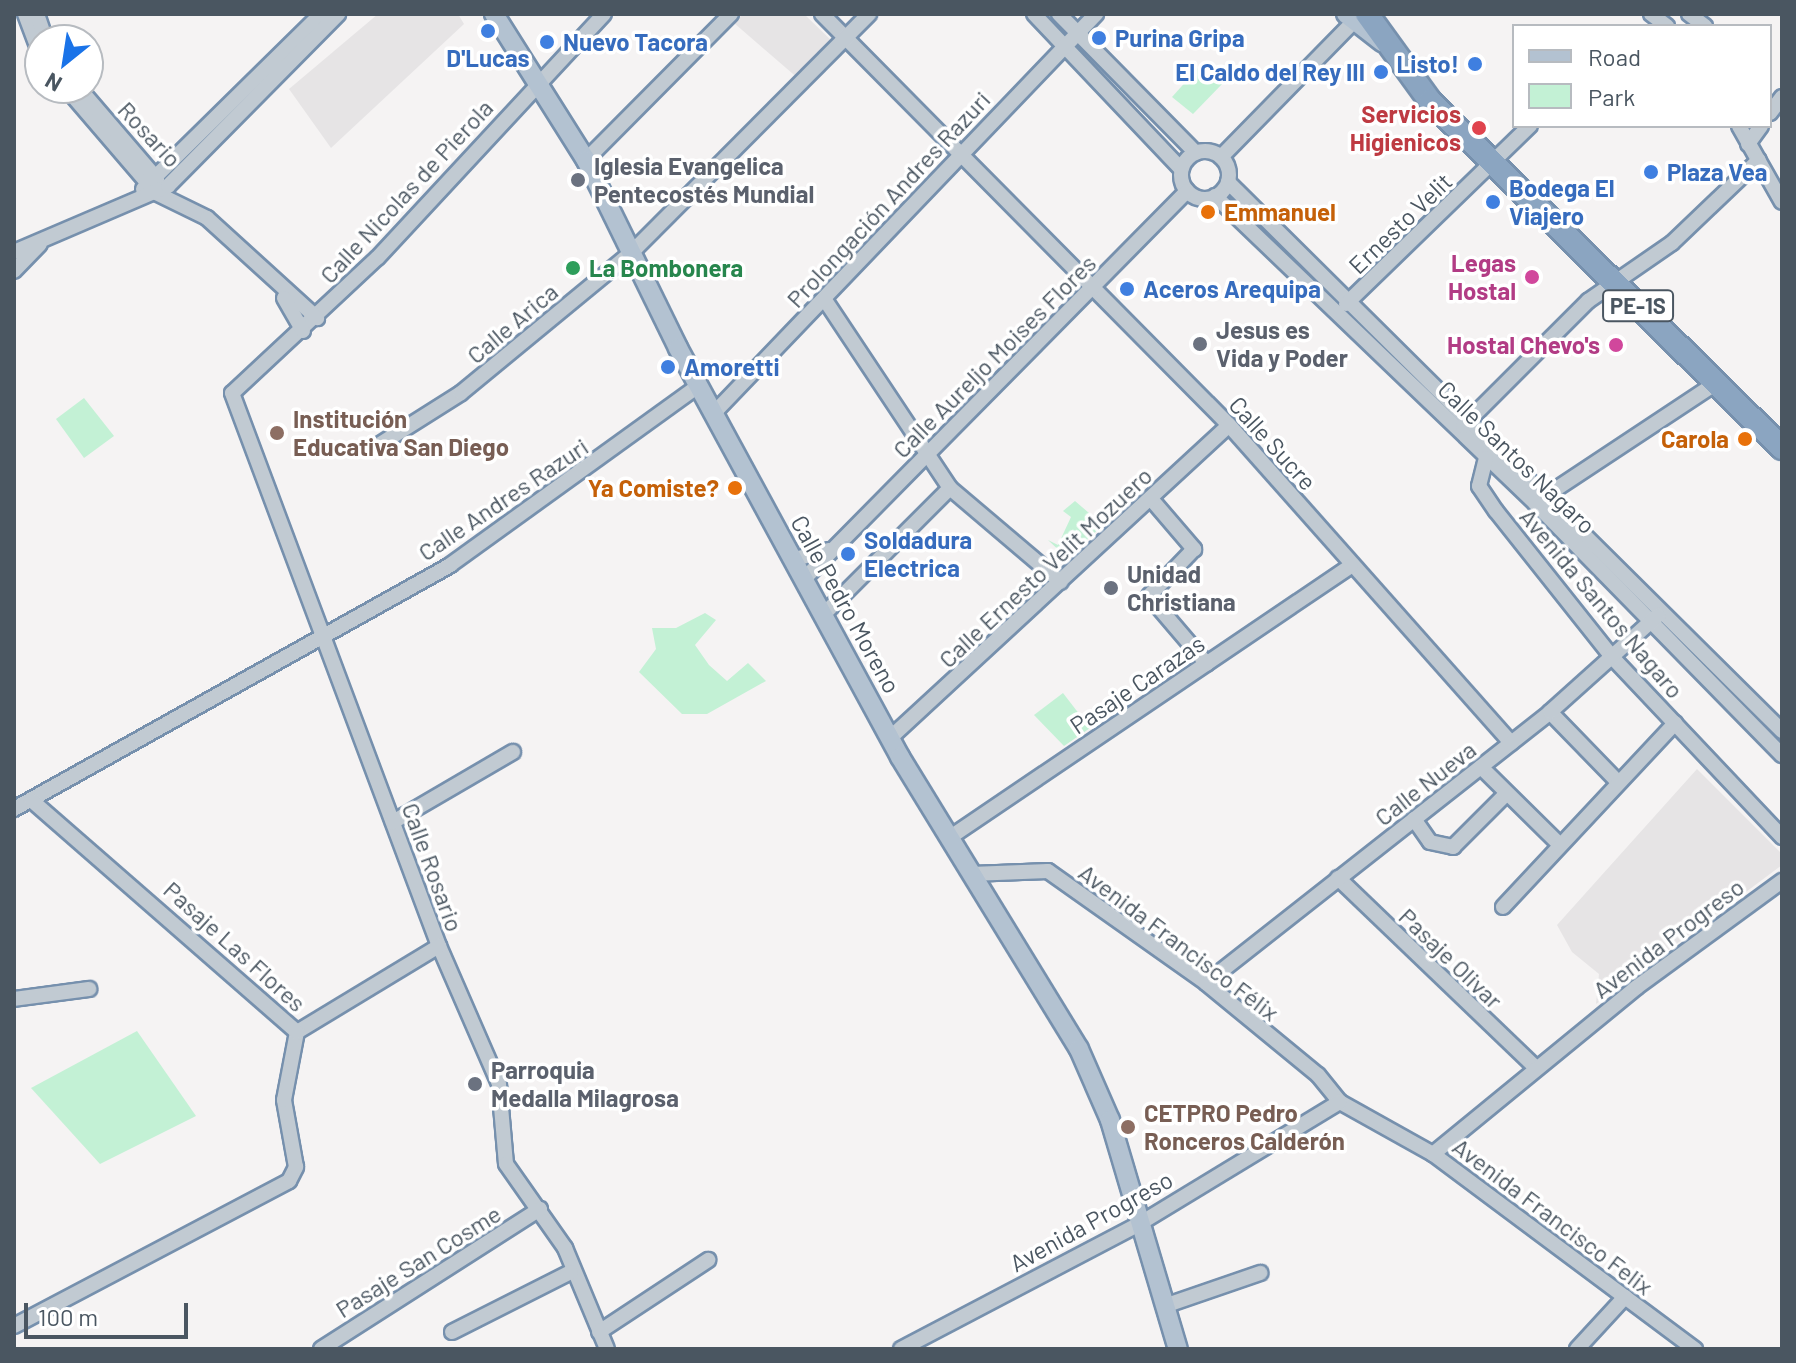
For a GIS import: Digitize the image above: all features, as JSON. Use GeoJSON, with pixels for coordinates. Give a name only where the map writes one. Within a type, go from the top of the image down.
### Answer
{"type":"FeatureCollection","features":[{"type":"Feature","properties":{"kind":"highway","name":"PE-1S"},"geometry":{"type":"LineString","coordinates":[[1358,16],[1493,163],[1782,448]]}},
{"type":"Feature","properties":{"kind":"main road","name":"Calle Pedro Moreno"},"geometry":{"type":"LineString","coordinates":[[494,14],[586,160],[698,386],[890,738],[1079,1049],[1110,1120],[1178,1349]]}},
{"type":"Feature","properties":{"kind":"street"},"geometry":{"type":"LineString","coordinates":[[153,187],[321,14]]}},
{"type":"Feature","properties":{"kind":"street"},"geometry":{"type":"LineString","coordinates":[[14,252],[40,244],[153,187],[338,14]]}},
{"type":"Feature","properties":{"kind":"street","name":"Calle Nicolas de Pierola"},"geometry":{"type":"LineString","coordinates":[[232,388],[317,318],[604,14]]}},
{"type":"Feature","properties":{"kind":"street"},"geometry":{"type":"LineString","coordinates":[[586,160],[731,14]]}},
{"type":"Feature","properties":{"kind":"street","name":"Calle Sucre"},"geometry":{"type":"LineString","coordinates":[[822,14],[958,155],[1094,286],[1229,425],[1511,743]]}},
{"type":"Feature","properties":{"kind":"street","name":"Calle Arica"},"geometry":{"type":"LineString","coordinates":[[374,448],[461,393],[632,252],[847,41],[869,14]]}},
{"type":"Feature","properties":{"kind":"street"},"geometry":{"type":"LineString","coordinates":[[1034,14],[1181,169],[1187,191],[1215,196],[1228,182],[1221,157]]}},
{"type":"Feature","properties":{"kind":"street"},"geometry":{"type":"LineString","coordinates":[[1059,14],[1196,153],[1221,157]]}},
{"type":"Feature","properties":{"kind":"street","name":"Prolongación Andres Razuri"},"geometry":{"type":"LineString","coordinates":[[713,414],[1096,14]]}},
{"type":"Feature","properties":{"kind":"street"},"geometry":{"type":"LineString","coordinates":[[1689,14],[1705,21]]}},
{"type":"Feature","properties":{"kind":"street"},"geometry":{"type":"LineString","coordinates":[[1221,157],[1358,16]]}},
{"type":"Feature","properties":{"kind":"street","name":"Rosario"},"geometry":{"type":"LineString","coordinates":[[80,104],[153,187],[177,198],[280,291]]}},
{"type":"Feature","properties":{"kind":"street","name":"Rosario"},"geometry":{"type":"LineString","coordinates":[[91,104],[153,187]]}},
{"type":"Feature","properties":{"kind":"street","name":"Ernesto Velit"},"geometry":{"type":"LineString","coordinates":[[1336,313],[1528,128]]}},
{"type":"Feature","properties":{"kind":"street"},"geometry":{"type":"LineString","coordinates":[[1740,128],[1782,202]]}},
{"type":"Feature","properties":{"kind":"street"},"geometry":{"type":"LineString","coordinates":[[1748,144],[1760,128]]}},
{"type":"Feature","properties":{"kind":"street"},"geometry":{"type":"LineString","coordinates":[[1181,169],[1196,153]]}},
{"type":"Feature","properties":{"kind":"street"},"geometry":{"type":"LineString","coordinates":[[1457,432],[1588,301],[1617,285],[1759,160]]}},
{"type":"Feature","properties":{"kind":"street","name":"Calle Santos Nagaro"},"geometry":{"type":"LineString","coordinates":[[1228,182],[1469,419],[1550,493],[1782,731]]}},
{"type":"Feature","properties":{"kind":"street","name":"Calle Aureljo Moises Flores"},"geometry":{"type":"LineString","coordinates":[[805,578],[829,550],[1187,191]]}},
{"type":"Feature","properties":{"kind":"street","name":"Calle Santos Nagaro"},"geometry":{"type":"LineString","coordinates":[[1215,196],[1652,620],[1782,755]]}},
{"type":"Feature","properties":{"kind":"street"},"geometry":{"type":"LineString","coordinates":[[14,271],[40,244]]}},
{"type":"Feature","properties":{"kind":"street"},"geometry":{"type":"LineString","coordinates":[[280,291],[317,318]]}},
{"type":"Feature","properties":{"kind":"street"},"geometry":{"type":"LineString","coordinates":[[280,291],[303,331]]}},
{"type":"Feature","properties":{"kind":"street"},"geometry":{"type":"LineString","coordinates":[[825,300],[950,488],[1061,582]]}},
{"type":"Feature","properties":{"kind":"street"},"geometry":{"type":"LineString","coordinates":[[1550,493],[1716,383]]}},
{"type":"Feature","properties":{"kind":"street","name":"Calle Andres Razuri"},"geometry":{"type":"LineString","coordinates":[[14,809],[325,637],[553,497],[698,386]]}},
{"type":"Feature","properties":{"kind":"street","name":"Calle Rosario"},"geometry":{"type":"LineString","coordinates":[[232,388],[439,946],[499,1084],[506,1164],[540,1209],[607,1349]]}},
{"type":"Feature","properties":{"kind":"street","name":"Calle Ernesto Velit Mozuero"},"geometry":{"type":"LineString","coordinates":[[890,738],[1152,500],[1229,425]]}},
{"type":"Feature","properties":{"kind":"street","name":"Avenida Santos Nagaro"},"geometry":{"type":"LineString","coordinates":[[1486,458],[1479,486],[1612,657],[1782,837]]}},
{"type":"Feature","properties":{"kind":"street"},"geometry":{"type":"LineString","coordinates":[[824,614],[950,488]]}},
{"type":"Feature","properties":{"kind":"street"},"geometry":{"type":"LineString","coordinates":[[1152,500],[1194,549],[1149,596],[1207,664]]}},
{"type":"Feature","properties":{"kind":"street"},"geometry":{"type":"LineString","coordinates":[[795,559],[829,550]]}},
{"type":"Feature","properties":{"kind":"street","name":"Pasaje Carazas"},"geometry":{"type":"LineString","coordinates":[[949,838],[1351,566]]}},
{"type":"Feature","properties":{"kind":"street","name":"Calle Nueva"},"geometry":{"type":"LineString","coordinates":[[1206,983],[1550,712],[1664,609]]}},
{"type":"Feature","properties":{"kind":"street"},"geometry":{"type":"LineString","coordinates":[[1550,712],[1618,782]]}},
{"type":"Feature","properties":{"kind":"street"},"geometry":{"type":"LineString","coordinates":[[1503,907],[1675,723]]}},
{"type":"Feature","properties":{"kind":"street"},"geometry":{"type":"LineString","coordinates":[[393,822],[513,752]]}},
{"type":"Feature","properties":{"kind":"street"},"geometry":{"type":"LineString","coordinates":[[1481,767],[1559,844]]}},
{"type":"Feature","properties":{"kind":"street"},"geometry":{"type":"LineString","coordinates":[[1414,819],[1430,842],[1453,847],[1506,794]]}},
{"type":"Feature","properties":{"kind":"street","name":"Pasaje Las Flores"},"geometry":{"type":"LineString","coordinates":[[14,1326],[296,1174],[284,1100],[297,1032],[31,800]]}},
{"type":"Feature","properties":{"kind":"street","name":"Avenida Francisco Félix"},"geometry":{"type":"LineString","coordinates":[[971,874],[1048,871],[1206,983],[1318,1075],[1340,1102]]}},
{"type":"Feature","properties":{"kind":"street","name":"Pasaje Olivar"},"geometry":{"type":"LineString","coordinates":[[1338,878],[1536,1068]]}},
{"type":"Feature","properties":{"kind":"street","name":"Avenida Progreso"},"geometry":{"type":"LineString","coordinates":[[1433,1154],[1536,1068],[1782,881]]}},
{"type":"Feature","properties":{"kind":"street"},"geometry":{"type":"LineString","coordinates":[[297,1032],[439,946]]}},
{"type":"Feature","properties":{"kind":"street"},"geometry":{"type":"LineString","coordinates":[[14,999],[89,989]]}},
{"type":"Feature","properties":{"kind":"street","name":"Avenida Progreso"},"geometry":{"type":"LineString","coordinates":[[901,1349],[1139,1224],[1340,1102]]}},
{"type":"Feature","properties":{"kind":"street","name":"Avenida Francisco Felix"},"geometry":{"type":"LineString","coordinates":[[1340,1102],[1433,1154],[1695,1349]]}},
{"type":"Feature","properties":{"kind":"street","name":"Pasaje San Cosme"},"geometry":{"type":"LineString","coordinates":[[321,1349],[540,1209]]}},
{"type":"Feature","properties":{"kind":"street"},"geometry":{"type":"LineString","coordinates":[[599,1332],[708,1260]]}},
{"type":"Feature","properties":{"kind":"street"},"geometry":{"type":"LineString","coordinates":[[452,1332],[571,1272]]}},
{"type":"Feature","properties":{"kind":"street"},"geometry":{"type":"LineString","coordinates":[[1164,1306],[1260,1273]]}},
{"type":"Feature","properties":{"kind":"street"},"geometry":{"type":"LineString","coordinates":[[1577,1349],[1625,1297]]}},
{"type":"Feature","properties":{"kind":"shaded area"},"geometry":{"type":"Polygon","coordinates":[[[378,14],[458,14],[464,24],[331,148],[289,89],[378,14]]]}},
{"type":"Feature","properties":{"kind":"shaded area"},"geometry":{"type":"Polygon","coordinates":[[[743,14],[804,14],[834,43],[800,80],[734,23],[743,14]]]}},
{"type":"Feature","properties":{"kind":"shaded area"},"geometry":{"type":"Polygon","coordinates":[[[1697,769],[1782,854],[1782,865],[1596,1004],[1599,974],[1572,952],[1557,925],[1697,769]]]}},
{"type":"Feature","properties":{"kind":"green space"},"geometry":{"type":"Polygon","coordinates":[[[1199,67],[1225,81],[1193,114],[1172,97],[1199,67]]]}},
{"type":"Feature","properties":{"kind":"green space"},"geometry":{"type":"Polygon","coordinates":[[[84,398],[114,436],[84,458],[56,419],[84,398]]]}},
{"type":"Feature","properties":{"kind":"green space"},"geometry":{"type":"Polygon","coordinates":[[[1075,501],[1103,525],[1067,558],[1048,540],[1058,545],[1071,517],[1063,511],[1075,501]]]}},
{"type":"Feature","properties":{"kind":"green space"},"geometry":{"type":"Polygon","coordinates":[[[705,613],[716,620],[695,645],[709,665],[727,681],[748,663],[766,681],[707,714],[682,714],[639,672],[656,649],[652,628],[676,628],[705,613]]]}},
{"type":"Feature","properties":{"kind":"green space"},"geometry":{"type":"Polygon","coordinates":[[[1063,693],[1090,728],[1064,746],[1034,715],[1063,693]]]}},
{"type":"Feature","properties":{"kind":"green space"},"geometry":{"type":"Polygon","coordinates":[[[137,1031],[196,1116],[100,1164],[31,1088],[137,1031]]]}},
{"type":"Feature","properties":{"kind":"place","name":"D'Lucas"},"geometry":{"type":"Point","coordinates":[488,31]}},
{"type":"Feature","properties":{"kind":"place","name":"Purina Gripa"},"geometry":{"type":"Point","coordinates":[1099,38]}},
{"type":"Feature","properties":{"kind":"place","name":"Nuevo Tacora"},"geometry":{"type":"Point","coordinates":[547,42]}},
{"type":"Feature","properties":{"kind":"place","name":"Listo!"},"geometry":{"type":"Point","coordinates":[1475,64]}},
{"type":"Feature","properties":{"kind":"place","name":"El Caldo del Rey III"},"geometry":{"type":"Point","coordinates":[1381,72]}},
{"type":"Feature","properties":{"kind":"place","name":"Servicios Higienicos"},"geometry":{"type":"Point","coordinates":[1479,128]}},
{"type":"Feature","properties":{"kind":"place","name":"Plaza Vea"},"geometry":{"type":"Point","coordinates":[1651,172]}},
{"type":"Feature","properties":{"kind":"place","name":"Iglesia Evangelica Pentecostés Mundial"},"geometry":{"type":"Point","coordinates":[578,180]}},
{"type":"Feature","properties":{"kind":"place","name":"Bodega El Viajero"},"geometry":{"type":"Point","coordinates":[1493,202]}},
{"type":"Feature","properties":{"kind":"place","name":"Emmanuel"},"geometry":{"type":"Point","coordinates":[1208,212]}},
{"type":"Feature","properties":{"kind":"place","name":"La Bombonera"},"geometry":{"type":"Point","coordinates":[573,268]}},
{"type":"Feature","properties":{"kind":"place","name":"Legas Hostal"},"geometry":{"type":"Point","coordinates":[1532,277]}},
{"type":"Feature","properties":{"kind":"place","name":"Aceros Arequipa"},"geometry":{"type":"Point","coordinates":[1127,289]}},
{"type":"Feature","properties":{"kind":"place","name":"Jesus es Vida y Poder"},"geometry":{"type":"Point","coordinates":[1200,344]}},
{"type":"Feature","properties":{"kind":"place","name":"Hostal Chevo's"},"geometry":{"type":"Point","coordinates":[1616,345]}},
{"type":"Feature","properties":{"kind":"place","name":"Amoretti"},"geometry":{"type":"Point","coordinates":[668,367]}},
{"type":"Feature","properties":{"kind":"place","name":"Institución Educativa San Diego"},"geometry":{"type":"Point","coordinates":[277,433]}},
{"type":"Feature","properties":{"kind":"place","name":"Carola"},"geometry":{"type":"Point","coordinates":[1745,439]}},
{"type":"Feature","properties":{"kind":"place","name":"Ya Comiste?"},"geometry":{"type":"Point","coordinates":[735,488]}},
{"type":"Feature","properties":{"kind":"place","name":"Soldadura Electrica"},"geometry":{"type":"Point","coordinates":[848,554]}},
{"type":"Feature","properties":{"kind":"place","name":"Unidad Christiana"},"geometry":{"type":"Point","coordinates":[1111,588]}},
{"type":"Feature","properties":{"kind":"place","name":"Parroquia Medalla Milagrosa"},"geometry":{"type":"Point","coordinates":[475,1084]}},
{"type":"Feature","properties":{"kind":"place","name":"CETPRO Pedro Ronceros Calderón"},"geometry":{"type":"Point","coordinates":[1128,1127]}}]}
